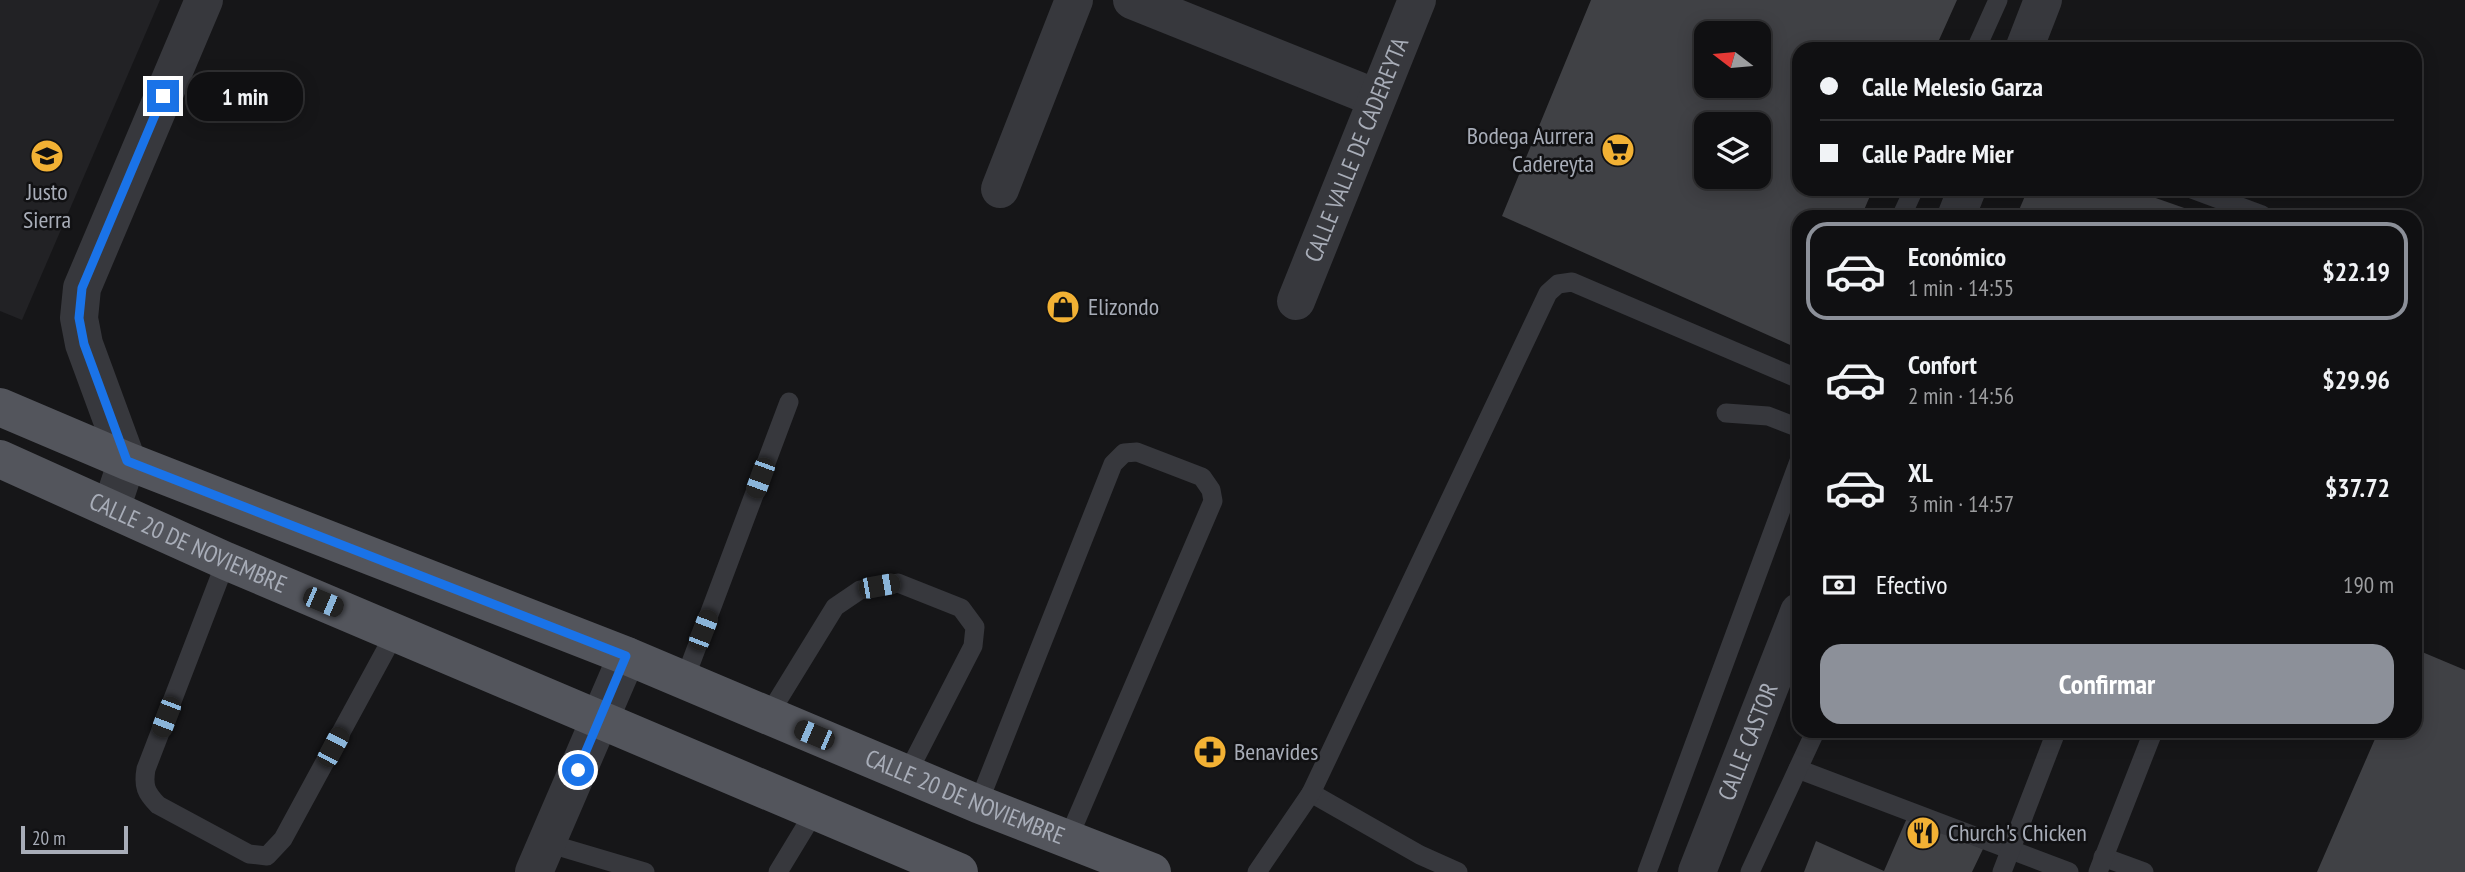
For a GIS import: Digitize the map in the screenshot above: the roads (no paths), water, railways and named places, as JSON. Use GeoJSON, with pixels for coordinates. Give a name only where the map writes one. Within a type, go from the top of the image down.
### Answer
{"type":"FeatureCollection","features":[{"type":"Feature","properties":{"kind":"main road","name":"CALLE 20 DE NOVIEMBRE"},"geometry":{"type":"LineString","coordinates":[[12,412],[127,461],[626,656],[978,804],[1152,872]]}},
{"type":"Feature","properties":{"kind":"main road","name":"CALLE 20 DE NOVIEMBRE"},"geometry":{"type":"LineString","coordinates":[[2,466],[111,509],[226,561],[815,811],[907,862],[959,872]]}},
{"type":"Feature","properties":{"kind":"street"},"geometry":{"type":"LineString","coordinates":[[111,509],[127,461],[84,344],[79,318],[82,288],[204,0]]}},
{"type":"Feature","properties":{"kind":"street"},"geometry":{"type":"LineString","coordinates":[[1000,189],[1074,0]]}},
{"type":"Feature","properties":{"kind":"street"},"geometry":{"type":"LineString","coordinates":[[1132,0],[1377,98]]}},
{"type":"Feature","properties":{"kind":"street","name":"CALLE VALLE DE CADEREYTA"},"geometry":{"type":"LineString","coordinates":[[1296,301],[1416,0]]}},
{"type":"Feature","properties":{"kind":"street"},"geometry":{"type":"LineString","coordinates":[[2027,42],[2043,0]]}},
{"type":"Feature","properties":{"kind":"street"},"geometry":{"type":"LineString","coordinates":[[2,466],[12,412]]}},
{"type":"Feature","properties":{"kind":"street","name":"CALLE CASTOR"},"geometry":{"type":"LineString","coordinates":[[1697,872],[1792,630]]}},
{"type":"Feature","properties":{"kind":"street"},"geometry":{"type":"LineString","coordinates":[[540,858],[626,656]]}},
{"type":"Feature","properties":{"kind":"lane"},"geometry":{"type":"LineString","coordinates":[[1979,42],[1998,0]]}},
{"type":"Feature","properties":{"kind":"lane"},"geometry":{"type":"LineString","coordinates":[[2210,196],[2247,210]]}},
{"type":"Feature","properties":{"kind":"lane"},"geometry":{"type":"LineString","coordinates":[[1257,872],[1311,793],[1548,293],[1558,284],[1572,282],[1792,376]]}},
{"type":"Feature","properties":{"kind":"lane"},"geometry":{"type":"LineString","coordinates":[[684,681],[789,402]]}},
{"type":"Feature","properties":{"kind":"lane"},"geometry":{"type":"LineString","coordinates":[[1726,413],[1768,416],[1792,425]]}},
{"type":"Feature","properties":{"kind":"lane"},"geometry":{"type":"LineString","coordinates":[[978,804],[1113,464],[1125,453],[1137,452],[1202,478],[1211,489],[1213,501],[1068,839]]}},
{"type":"Feature","properties":{"kind":"lane"},"geometry":{"type":"LineString","coordinates":[[1647,872],[1792,480]]}},
{"type":"Feature","properties":{"kind":"lane"},"geometry":{"type":"LineString","coordinates":[[226,561],[143,782],[146,794],[158,805],[249,854],[267,856],[283,839],[396,633]]}},
{"type":"Feature","properties":{"kind":"lane"},"geometry":{"type":"LineString","coordinates":[[768,716],[835,607],[860,590],[898,583],[961,608],[975,627],[973,646],[907,774]]}},
{"type":"Feature","properties":{"kind":"lane"},"geometry":{"type":"LineString","coordinates":[[1750,872],[1812,738]]}},
{"type":"Feature","properties":{"kind":"lane"},"geometry":{"type":"LineString","coordinates":[[2002,872],[2054,738]]}},
{"type":"Feature","properties":{"kind":"lane"},"geometry":{"type":"LineString","coordinates":[[2144,872],[2101,864],[2151,738]]}},
{"type":"Feature","properties":{"kind":"lane"},"geometry":{"type":"LineString","coordinates":[[1798,769],[2069,872]]}},
{"type":"Feature","properties":{"kind":"lane"},"geometry":{"type":"LineString","coordinates":[[1311,793],[1420,855],[1458,872]]}},
{"type":"Feature","properties":{"kind":"lane"},"geometry":{"type":"LineString","coordinates":[[778,872],[815,811]]}},
{"type":"Feature","properties":{"kind":"lane"},"geometry":{"type":"LineString","coordinates":[[540,858],[645,872]]}},
{"type":"Feature","properties":{"kind":"place","name":"Bodega Aurrera Cadereyta"},"geometry":{"type":"Point","coordinates":[1618,150]}},
{"type":"Feature","properties":{"kind":"place","name":"Justo Sierra"},"geometry":{"type":"Point","coordinates":[47,156]}},
{"type":"Feature","properties":{"kind":"place","name":"Elizondo"},"geometry":{"type":"Point","coordinates":[1063,307]}},
{"type":"Feature","properties":{"kind":"place","name":"Benavides"},"geometry":{"type":"Point","coordinates":[1210,752]}},
{"type":"Feature","properties":{"kind":"place","name":"Church's Chicken"},"geometry":{"type":"Point","coordinates":[1923,833]}}]}
